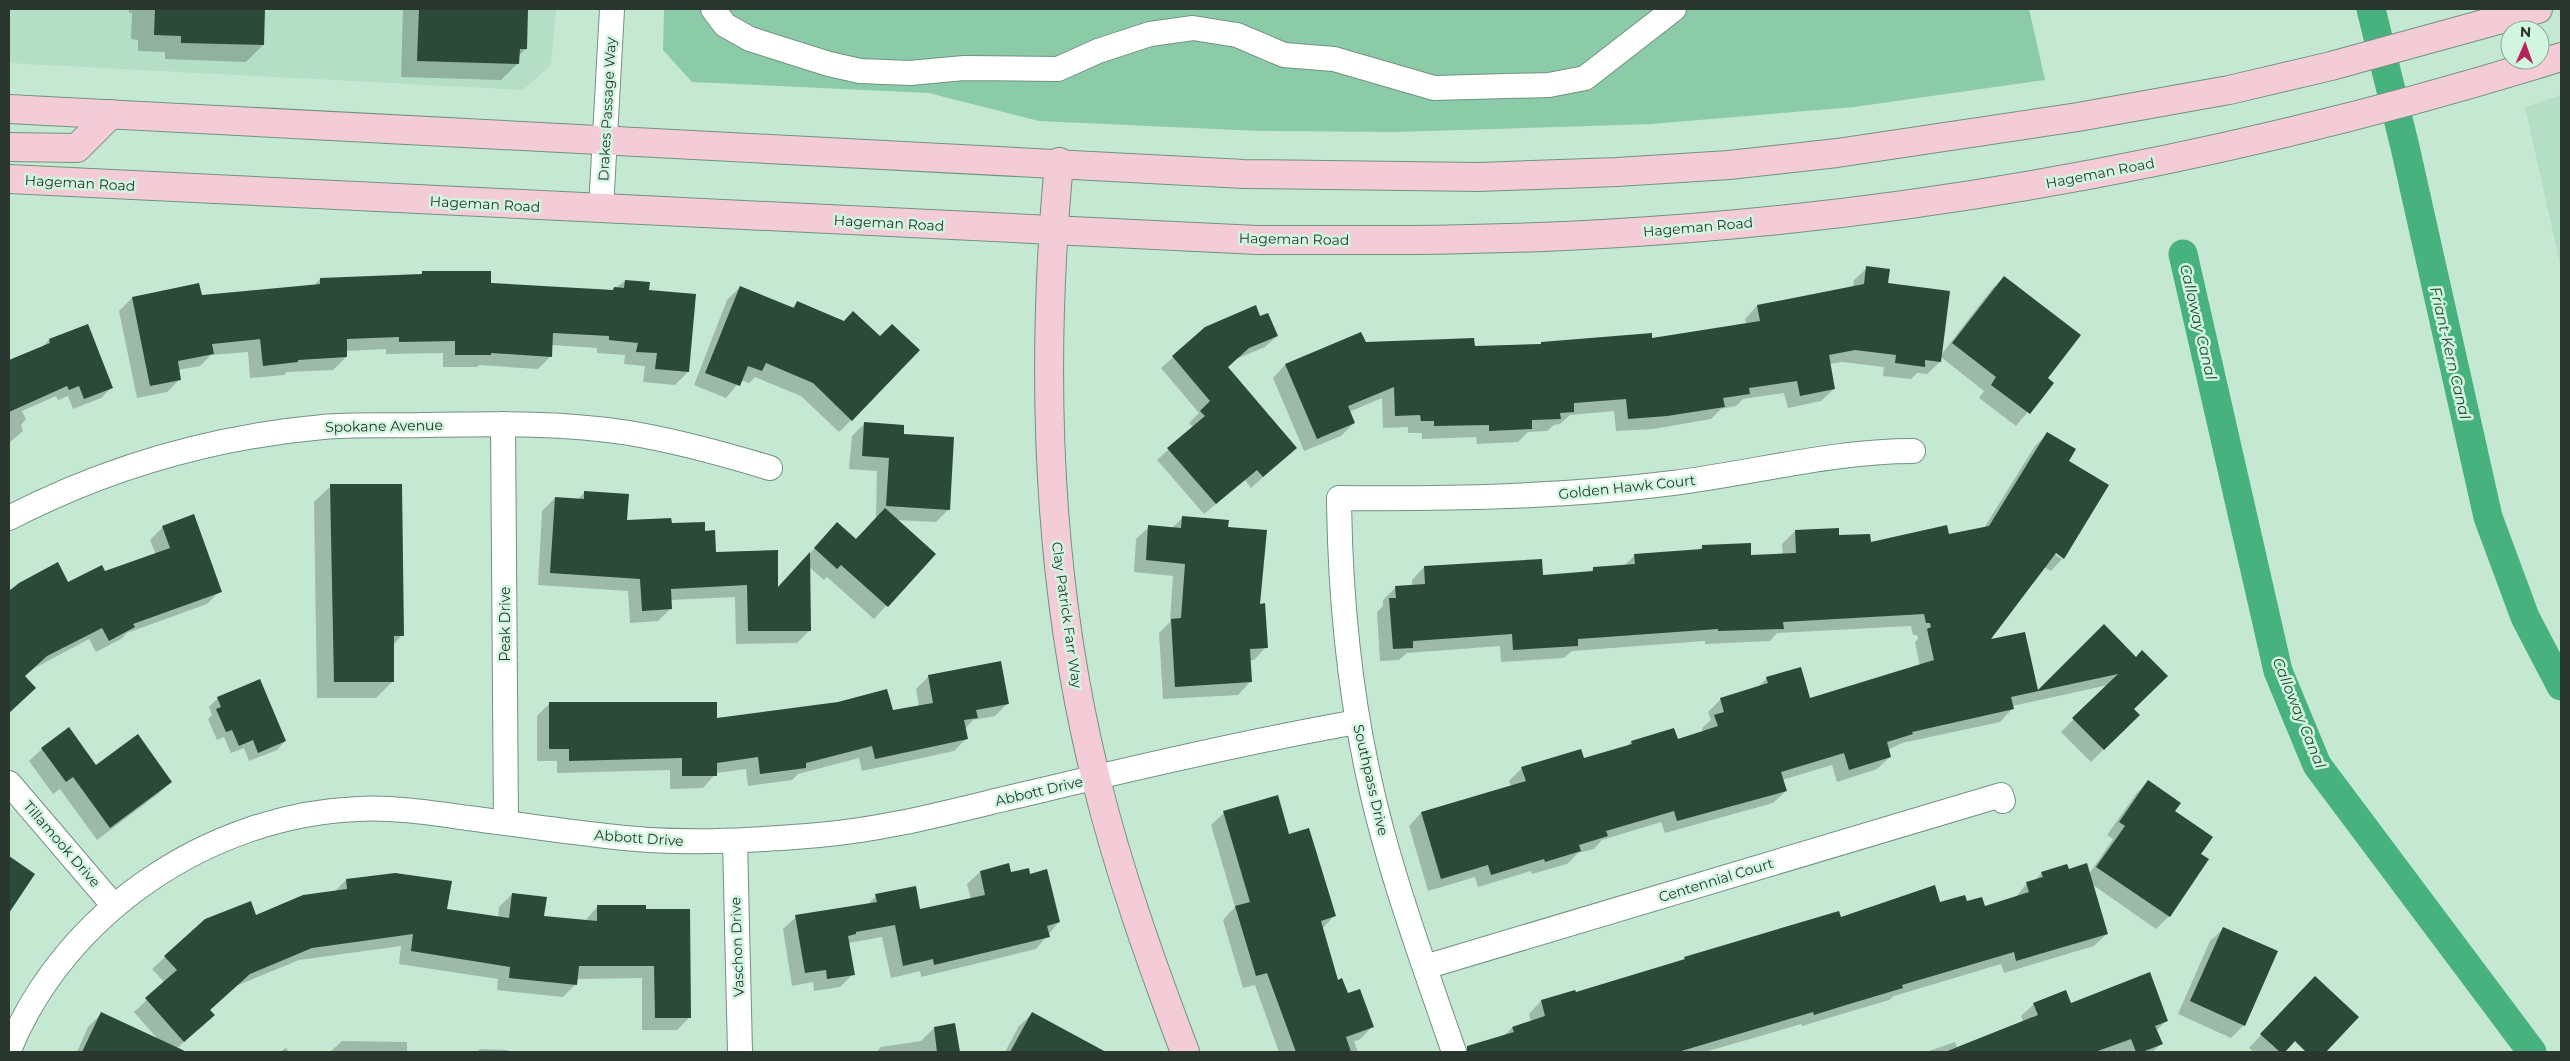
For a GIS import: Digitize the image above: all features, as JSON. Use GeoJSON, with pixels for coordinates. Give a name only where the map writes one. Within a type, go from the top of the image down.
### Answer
{"type":"FeatureCollection","features":[{"type":"Feature","properties":{"kind":"main road"},"geometry":{"type":"LineString","coordinates":[[9,109],[1059,162],[1244,174],[1479,177],[1617,172],[1729,165],[1948,138],[2078,117],[2229,90],[2331,66],[2538,9]]}},
{"type":"Feature","properties":{"kind":"main road","name":"Hageman Road"},"geometry":{"type":"LineString","coordinates":[[9,179],[1257,240],[1464,240],[1602,234],[1718,226],[1924,202],[2061,181],[2196,155],[2343,119],[2443,94],[2561,57]]}},
{"type":"Feature","properties":{"kind":"main road"},"geometry":{"type":"LineString","coordinates":[[9,147],[77,148],[111,114]]}},
{"type":"Feature","properties":{"kind":"main road","name":"Clay Patrick Farr Way"},"geometry":{"type":"LineString","coordinates":[[1059,162],[1053,230],[1048,393],[1051,484],[1061,584],[1077,689],[1095,777],[1115,852],[1142,939],[1186,1052]]}},
{"type":"Feature","properties":{"kind":"street","name":"Drakes Passage Way"},"geometry":{"type":"LineString","coordinates":[[601,209],[607,139],[612,9]]}},
{"type":"Feature","properties":{"kind":"street"},"geometry":{"type":"LineString","coordinates":[[713,9],[725,25],[750,39],[829,64],[860,71],[910,73],[964,68],[1058,69],[1098,51],[1150,34],[1193,28],[1237,35],[1284,55],[1334,59],[1434,88],[1548,85],[1585,78],[1674,9]]}},
{"type":"Feature","properties":{"kind":"street","name":"Peak Drive"},"geometry":{"type":"LineString","coordinates":[[503,424],[506,823]]}},
{"type":"Feature","properties":{"kind":"street","name":"Spokane Avenue"},"geometry":{"type":"LineString","coordinates":[[9,518],[48,497],[111,471],[190,447],[257,434],[326,427],[545,425],[629,433],[698,447],[770,468]]}},
{"type":"Feature","properties":{"kind":"street","name":"Golden Hawk Court"},"geometry":{"type":"LineString","coordinates":[[1339,498],[1513,497],[1616,490],[1719,477],[1874,451],[1913,451]]}},
{"type":"Feature","properties":{"kind":"street","name":"Southpass Drive"},"geometry":{"type":"LineString","coordinates":[[1339,498],[1345,633],[1357,722],[1367,772],[1388,856],[1454,1052]]}},
{"type":"Feature","properties":{"kind":"street","name":"Abbott Drive"},"geometry":{"type":"LineString","coordinates":[[9,1050],[39,992],[73,948],[114,906],[159,872],[202,848],[248,830],[302,815],[358,809],[406,810],[611,837],[682,841],[734,841],[823,835],[911,821],[1255,740],[1357,722]]}},
{"type":"Feature","properties":{"kind":"street","name":"Tillamook Drive"},"geometry":{"type":"LineString","coordinates":[[9,783],[114,906]]}},
{"type":"Feature","properties":{"kind":"street","name":"Centennial Court"},"geometry":{"type":"LineString","coordinates":[[1425,967],[2002,795],[2003,801]]}},
{"type":"Feature","properties":{"kind":"street","name":"Vaschon Drive"},"geometry":{"type":"LineString","coordinates":[[734,841],[740,1052]]}},
{"type":"Feature","properties":{"kind":"shaded area"},"geometry":{"type":"Polygon","coordinates":[[[9,9],[556,9],[551,65],[523,90],[9,63],[9,9]]]}},
{"type":"Feature","properties":{"kind":"shaded area"},"geometry":{"type":"Polygon","coordinates":[[[664,9],[2029,9],[2045,80],[1854,107],[1651,124],[1396,132],[1260,131],[1039,121],[929,93],[692,82],[663,50],[664,9]]]}},
{"type":"Feature","properties":{"kind":"shaded area"},"geometry":{"type":"Polygon","coordinates":[[[2561,95],[2561,268],[2525,107],[2561,95]]]}},
{"type":"Feature","properties":{"kind":"building"},"geometry":{"type":"Polygon","coordinates":[[[155,9],[265,9],[264,45],[181,43],[181,36],[154,35],[155,9]]]}},
{"type":"Feature","properties":{"kind":"building"},"geometry":{"type":"Polygon","coordinates":[[[419,9],[528,9],[527,49],[520,49],[519,64],[417,61],[419,9]]]}},
{"type":"Feature","properties":{"kind":"building"},"geometry":{"type":"Polygon","coordinates":[[[1866,266],[1890,269],[1888,283],[1950,291],[1941,362],[1925,360],[1925,367],[1895,363],[1896,355],[1855,350],[1829,355],[1835,389],[1800,396],[1797,381],[1749,388],[1750,394],[1723,398],[1725,407],[1667,416],[1628,419],[1626,399],[1574,403],[1574,412],[1560,413],[1561,419],[1532,420],[1532,429],[1489,431],[1489,425],[1434,426],[1434,421],[1421,421],[1420,415],[1395,416],[1394,387],[1348,406],[1355,423],[1317,439],[1285,364],[1361,332],[1366,342],[1474,338],[1475,346],[1541,344],[1541,342],[1652,333],[1652,338],[1760,321],[1757,305],[1864,284],[1866,266]]]}},
{"type":"Feature","properties":{"kind":"building"},"geometry":{"type":"Polygon","coordinates":[[[422,271],[491,271],[491,283],[613,290],[614,287],[624,288],[625,280],[650,282],[649,290],[696,294],[689,372],[655,369],[657,353],[636,352],[638,343],[609,340],[609,336],[553,333],[552,357],[491,353],[491,355],[455,355],[455,341],[399,342],[399,337],[347,339],[347,357],[298,360],[298,362],[263,366],[260,339],[212,344],[214,354],[178,361],[181,380],[150,386],[132,297],[199,283],[202,295],[320,284],[320,278],[422,274],[422,271]]]}},
{"type":"Feature","properties":{"kind":"building"},"geometry":{"type":"Polygon","coordinates":[[[2004,276],[2081,335],[2048,378],[2054,383],[2030,414],[1991,385],[1996,377],[1952,343],[2004,276]]]}},
{"type":"Feature","properties":{"kind":"building"},"geometry":{"type":"Polygon","coordinates":[[[740,286],[794,308],[797,301],[844,321],[853,311],[880,336],[892,324],[920,350],[852,421],[813,383],[766,363],[762,371],[748,366],[740,386],[705,373],[740,286]]]}},
{"type":"Feature","properties":{"kind":"building"},"geometry":{"type":"Polygon","coordinates":[[[1256,305],[1260,316],[1268,313],[1278,336],[1249,348],[1228,367],[1297,448],[1263,477],[1257,470],[1216,504],[1167,448],[1205,416],[1200,411],[1210,401],[1172,356],[1205,327],[1256,305]]]}},
{"type":"Feature","properties":{"kind":"building"},"geometry":{"type":"Polygon","coordinates":[[[88,324],[113,388],[84,399],[79,386],[69,390],[67,386],[9,412],[9,360],[50,343],[49,339],[88,324]]]}},
{"type":"Feature","properties":{"kind":"building"},"geometry":{"type":"Polygon","coordinates":[[[864,422],[904,425],[904,434],[954,437],[950,510],[886,506],[889,458],[862,456],[864,422]]]}},
{"type":"Feature","properties":{"kind":"building"},"geometry":{"type":"Polygon","coordinates":[[[2047,432],[2076,449],[2069,461],[2109,485],[2064,559],[2056,553],[1991,639],[2025,632],[2038,690],[2104,624],[2136,657],[2142,650],[2168,676],[2134,709],[2140,715],[2104,750],[2072,718],[2118,674],[2011,697],[2014,709],[1912,732],[1913,734],[1887,742],[1891,757],[1849,770],[1844,753],[1781,772],[1787,791],[1677,821],[1674,811],[1606,831],[1608,836],[1579,845],[1581,851],[1545,862],[1544,859],[1491,875],[1488,865],[1441,879],[1421,812],[1526,781],[1521,767],[1581,749],[1584,758],[1632,744],[1631,741],[1674,728],[1678,739],[1718,726],[1714,715],[1724,712],[1720,698],[1768,683],[1766,677],[1801,667],[1810,698],[1934,660],[1927,629],[1931,627],[1930,623],[1926,623],[1924,614],[1783,622],[1784,629],[1718,631],[1718,629],[1578,639],[1578,646],[1513,650],[1512,634],[1413,641],[1413,648],[1393,649],[1389,598],[1396,598],[1395,586],[1425,584],[1424,566],[1542,559],[1543,575],[1593,571],[1593,567],[1635,564],[1634,554],[1702,549],[1702,545],[1751,543],[1751,555],[1796,553],[1795,530],[1839,528],[1839,535],[1870,534],[1871,542],[1947,525],[1949,534],[1989,526],[2047,432]]]}},
{"type":"Feature","properties":{"kind":"building"},"geometry":{"type":"Polygon","coordinates":[[[330,484],[402,484],[404,636],[394,636],[394,682],[334,682],[330,484]]]}},
{"type":"Feature","properties":{"kind":"building"},"geometry":{"type":"Polygon","coordinates":[[[584,491],[629,494],[627,520],[671,518],[672,523],[705,522],[705,531],[715,530],[716,552],[778,550],[778,587],[810,552],[811,631],[748,631],[747,585],[671,589],[672,609],[642,611],[640,579],[550,573],[555,497],[584,499],[584,491]]]}},
{"type":"Feature","properties":{"kind":"building"},"geometry":{"type":"Polygon","coordinates":[[[885,508],[936,554],[888,607],[841,565],[837,569],[814,548],[837,522],[856,539],[885,508]]]}},
{"type":"Feature","properties":{"kind":"building"},"geometry":{"type":"Polygon","coordinates":[[[194,514],[222,592],[133,624],[135,627],[109,641],[102,628],[47,656],[25,676],[36,688],[9,713],[9,591],[19,583],[58,562],[68,582],[102,565],[105,571],[170,548],[162,526],[194,514]]]}},
{"type":"Feature","properties":{"kind":"building"},"geometry":{"type":"Polygon","coordinates":[[[1182,516],[1229,520],[1228,527],[1267,530],[1260,604],[1265,603],[1268,648],[1250,649],[1252,682],[1175,687],[1171,619],[1181,618],[1185,564],[1146,560],[1148,525],[1181,528],[1182,516]]]}},
{"type":"Feature","properties":{"kind":"building"},"geometry":{"type":"Polygon","coordinates":[[[1001,661],[1009,704],[976,710],[978,718],[964,720],[968,739],[875,759],[872,746],[806,763],[806,768],[760,774],[758,757],[717,763],[717,776],[682,776],[682,758],[569,761],[569,749],[549,749],[549,702],[717,702],[717,718],[838,702],[887,689],[893,710],[933,703],[928,675],[1001,661]]]}},
{"type":"Feature","properties":{"kind":"building"},"geometry":{"type":"Polygon","coordinates":[[[260,679],[286,741],[258,753],[253,740],[239,746],[232,730],[226,732],[216,709],[221,707],[217,697],[260,679]]]}},
{"type":"Feature","properties":{"kind":"building"},"geometry":{"type":"Polygon","coordinates":[[[69,727],[96,765],[138,734],[172,782],[110,828],[73,777],[66,782],[41,748],[69,727]]]}},
{"type":"Feature","properties":{"kind":"building"},"geometry":{"type":"Polygon","coordinates":[[[2148,780],[2181,803],[2175,811],[2213,837],[2201,854],[2209,859],[2170,917],[2096,867],[2125,826],[2119,822],[2148,780]]]}},
{"type":"Feature","properties":{"kind":"building"},"geometry":{"type":"Polygon","coordinates":[[[1278,795],[1289,834],[1309,828],[1336,916],[1321,921],[1338,980],[1342,978],[1348,993],[1360,989],[1374,1027],[1346,1037],[1351,1052],[1296,1052],[1267,973],[1256,976],[1235,906],[1250,902],[1223,811],[1278,795]]]}},
{"type":"Feature","properties":{"kind":"building"},"geometry":{"type":"Polygon","coordinates":[[[9,856],[35,874],[9,913],[9,856]]]}},
{"type":"Feature","properties":{"kind":"building"},"geometry":{"type":"Polygon","coordinates":[[[1009,863],[1011,872],[1029,868],[1030,874],[1047,869],[1060,922],[1047,926],[1050,937],[934,965],[933,959],[903,966],[895,925],[856,932],[856,934],[848,936],[855,975],[827,979],[826,970],[805,973],[795,915],[877,902],[875,894],[916,886],[920,909],[985,895],[980,871],[1009,863]]]}},
{"type":"Feature","properties":{"kind":"building"},"geometry":{"type":"Polygon","coordinates":[[[2087,863],[2108,934],[2016,961],[2014,952],[1902,985],[1903,988],[1814,1015],[1813,1012],[1678,1052],[1467,1052],[1467,1046],[1514,1032],[1512,1027],[1545,1016],[1541,1000],[1575,990],[1576,992],[1685,959],[1684,957],[1839,911],[1841,917],[1935,885],[1940,902],[1965,895],[1967,901],[1982,897],[1985,906],[2029,892],[2026,882],[2043,877],[2041,872],[2067,864],[2069,869],[2087,863]]]}},
{"type":"Feature","properties":{"kind":"building"},"geometry":{"type":"Polygon","coordinates":[[[395,873],[452,881],[447,909],[509,918],[512,893],[547,897],[544,916],[597,921],[597,905],[646,905],[646,909],[690,909],[691,1018],[655,1018],[654,966],[579,966],[577,985],[509,978],[510,967],[411,951],[413,934],[312,948],[250,974],[210,1010],[215,1015],[184,1042],[145,998],[177,970],[164,956],[205,919],[251,901],[256,915],[303,895],[347,889],[346,879],[395,873]]]}},
{"type":"Feature","properties":{"kind":"building"},"geometry":{"type":"Polygon","coordinates":[[[2223,927],[2278,951],[2245,1026],[2190,1001],[2223,927]]]}},
{"type":"Feature","properties":{"kind":"building"},"geometry":{"type":"Polygon","coordinates":[[[2150,972],[2168,1021],[2155,1026],[2163,1044],[2142,1052],[2136,1052],[2131,1039],[2095,1052],[1945,1052],[2038,1015],[2033,1003],[2066,990],[2071,1003],[2150,972]]]}},
{"type":"Feature","properties":{"kind":"building"},"geometry":{"type":"Polygon","coordinates":[[[2315,976],[2359,1017],[2326,1052],[2306,1052],[2295,1041],[2285,1052],[2280,1052],[2260,1034],[2315,976]]]}},
{"type":"Feature","properties":{"kind":"building"},"geometry":{"type":"Polygon","coordinates":[[[101,1012],[187,1052],[82,1052],[101,1012]]]}},
{"type":"Feature","properties":{"kind":"building"},"geometry":{"type":"Polygon","coordinates":[[[1032,1012],[1106,1052],[1010,1052],[1032,1012]]]}},
{"type":"Feature","properties":{"kind":"building"},"geometry":{"type":"Polygon","coordinates":[[[955,1023],[960,1052],[937,1052],[934,1027],[955,1023]]]}},
{"type":"Feature","properties":{"kind":"waterway","name":"Friant-Kern Canal"},"geometry":{"type":"LineString","coordinates":[[2371,9],[2405,147],[2488,517],[2525,617],[2561,686]]}},
{"type":"Feature","properties":{"kind":"waterway","name":"Calloway Canal"},"geometry":{"type":"LineString","coordinates":[[2183,254],[2278,671],[2317,765],[2532,1052]]}}]}
